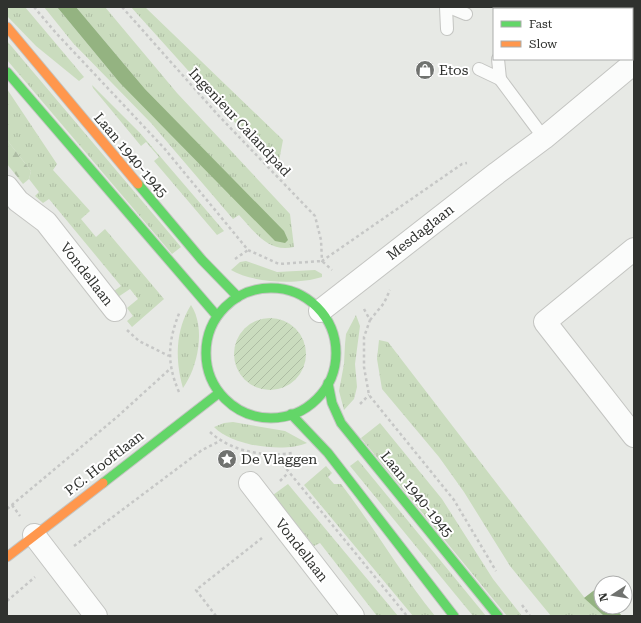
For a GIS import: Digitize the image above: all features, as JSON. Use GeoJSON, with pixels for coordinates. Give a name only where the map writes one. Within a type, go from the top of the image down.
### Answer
{"type":"FeatureCollection","features":[{"type":"Feature","properties":{"kind":"main road","name":"Laan 1940-1945"},"geometry":{"type":"LineString","coordinates":[[7,27],[197,254],[238,297]]}},
{"type":"Feature","properties":{"kind":"main road"},"geometry":{"type":"LineString","coordinates":[[7,72],[217,316]]}},
{"type":"Feature","properties":{"kind":"main road"},"geometry":{"type":"LineString","coordinates":[[281,289],[298,294],[320,311],[332,332],[335,349],[334,367],[328,383],[320,395],[310,404],[291,414],[265,418],[252,415],[234,406],[219,393],[210,377],[206,360],[208,337],[217,316],[229,304],[238,297],[259,290],[281,289]]}},
{"type":"Feature","properties":{"kind":"main road","name":"Laan 1940-1945"},"geometry":{"type":"LineString","coordinates":[[328,383],[332,403],[341,424],[498,616]]}},
{"type":"Feature","properties":{"kind":"main road","name":"P.C. Hooftlaan"},"geometry":{"type":"LineString","coordinates":[[7,557],[219,393]]}},
{"type":"Feature","properties":{"kind":"main road"},"geometry":{"type":"LineString","coordinates":[[291,414],[328,453],[454,616]]}},
{"type":"Feature","properties":{"kind":"street","name":"Mesdaglaan"},"geometry":{"type":"LineString","coordinates":[[320,311],[544,138],[634,63]]}},
{"type":"Feature","properties":{"kind":"street","name":"Vondellaan"},"geometry":{"type":"LineString","coordinates":[[11,200],[46,222],[115,310]]}},
{"type":"Feature","properties":{"kind":"street"},"geometry":{"type":"LineString","coordinates":[[634,249],[545,322],[634,436]]}},
{"type":"Feature","properties":{"kind":"street","name":"Vondellaan"},"geometry":{"type":"LineString","coordinates":[[250,483],[353,616]]}},
{"type":"Feature","properties":{"kind":"street"},"geometry":{"type":"LineString","coordinates":[[34,535],[96,616]]}},
{"type":"Feature","properties":{"kind":"lane"},"geometry":{"type":"LineString","coordinates":[[447,29],[447,7],[466,14]]}},
{"type":"Feature","properties":{"kind":"lane"},"geometry":{"type":"LineString","coordinates":[[498,60],[500,78],[544,138]]}},
{"type":"Feature","properties":{"kind":"lane"},"geometry":{"type":"LineString","coordinates":[[479,69],[500,78]]}},
{"type":"Feature","properties":{"kind":"path","name":"Ingenieur Calandpad"},"geometry":{"type":"LineString","coordinates":[[122,7],[218,115],[315,216],[321,240],[322,260],[462,164],[470,163]]}},
{"type":"Feature","properties":{"kind":"path","name":"Vondellaan"},"geometry":{"type":"LineString","coordinates":[[115,310],[123,326],[139,341],[169,356]]}},
{"type":"Feature","properties":{"kind":"path","name":"P.C. Hooftlaan"},"geometry":{"type":"LineString","coordinates":[[7,509],[117,417],[171,368]]}},
{"type":"Feature","properties":{"kind":"path"},"geometry":{"type":"LineString","coordinates":[[7,601],[54,561],[202,450],[220,441]]}},
{"type":"Feature","properties":{"kind":"path"},"geometry":{"type":"LineString","coordinates":[[275,455],[288,473],[406,616]]}},
{"type":"Feature","properties":{"kind":"path"},"geometry":{"type":"LineString","coordinates":[[279,482],[288,473]]}},
{"type":"Feature","properties":{"kind":"path"},"geometry":{"type":"LineString","coordinates":[[216,616],[196,590],[281,524]]}},
{"type":"Feature","properties":{"kind":"green space"},"geometry":{"type":"Polygon","coordinates":[[[7,7],[25,7],[84,77],[79,81],[36,46],[7,16],[7,7]]]}},
{"type":"Feature","properties":{"kind":"green space"},"geometry":{"type":"Polygon","coordinates":[[[44,7],[57,7],[119,82],[283,231],[145,89],[76,7],[105,7],[177,93],[290,214],[294,247],[285,248],[269,244],[263,240],[239,215],[233,219],[151,123],[73,43],[44,7]]]}},
{"type":"Feature","properties":{"kind":"green space"},"geometry":{"type":"Polygon","coordinates":[[[131,7],[145,7],[283,140],[279,161],[283,176],[131,7]]]}},
{"type":"Feature","properties":{"kind":"green space"},"geometry":{"type":"Polygon","coordinates":[[[7,41],[181,247],[172,254],[7,60],[7,41]]]}},
{"type":"Feature","properties":{"kind":"green space"},"geometry":{"type":"Polygon","coordinates":[[[92,85],[140,133],[224,231],[217,235],[154,161],[159,157],[146,142],[141,146],[92,85]]]}},
{"type":"Feature","properties":{"kind":"green space"},"geometry":{"type":"Polygon","coordinates":[[[7,89],[57,164],[53,170],[90,211],[81,219],[96,237],[105,229],[164,299],[132,327],[127,321],[133,316],[127,308],[138,299],[130,289],[118,297],[114,291],[121,286],[49,199],[43,203],[35,196],[39,192],[29,179],[31,171],[7,140],[7,89]]]}},
{"type":"Feature","properties":{"kind":"green space"},"geometry":{"type":"Polygon","coordinates":[[[7,140],[31,171],[29,179],[23,184],[7,164],[7,140]]]}},
{"type":"Feature","properties":{"kind":"green space"},"geometry":{"type":"Polygon","coordinates":[[[246,261],[277,272],[315,270],[322,274],[322,277],[312,280],[288,282],[275,281],[251,278],[231,270],[240,262],[246,261]]]}},
{"type":"Feature","properties":{"kind":"green space"},"geometry":{"type":"Polygon","coordinates":[[[191,305],[196,314],[198,325],[198,347],[193,369],[183,388],[180,378],[178,356],[179,335],[191,305]]]}},
{"type":"Feature","properties":{"kind":"green space"},"geometry":{"type":"Polygon","coordinates":[[[356,315],[360,326],[355,364],[357,387],[354,399],[344,410],[339,391],[344,364],[346,334],[356,315]]]}},
{"type":"Feature","properties":{"kind":"green space"},"geometry":{"type":"Polygon","coordinates":[[[270,318],[290,324],[300,334],[306,354],[300,374],[290,384],[270,390],[250,384],[240,374],[234,354],[240,334],[250,324],[270,318]]]}},
{"type":"Feature","properties":{"kind":"green space"},"geometry":{"type":"Polygon","coordinates":[[[379,340],[388,342],[584,597],[593,606],[593,615],[604,616],[551,616],[510,566],[464,492],[439,457],[382,389],[377,359],[379,340]]]}},
{"type":"Feature","properties":{"kind":"green space"},"geometry":{"type":"Polygon","coordinates":[[[233,422],[285,431],[307,443],[285,447],[259,446],[233,439],[222,434],[214,427],[224,423],[233,422]]]}},
{"type":"Feature","properties":{"kind":"green space"},"geometry":{"type":"Polygon","coordinates":[[[380,423],[442,499],[493,579],[522,616],[507,616],[361,438],[380,423]]]}},
{"type":"Feature","properties":{"kind":"green space"},"geometry":{"type":"Polygon","coordinates":[[[358,460],[486,616],[473,616],[350,466],[358,460]]]}},
{"type":"Feature","properties":{"kind":"green space"},"geometry":{"type":"Polygon","coordinates":[[[326,466],[332,473],[328,477],[334,484],[341,484],[435,616],[413,616],[304,485],[326,466]]]}},
{"type":"Feature","properties":{"kind":"green space"},"geometry":{"type":"Polygon","coordinates":[[[288,484],[398,616],[377,616],[320,543],[314,546],[273,495],[288,484]]]}},
{"type":"Feature","properties":{"kind":"shaded area"},"geometry":{"type":"Polygon","coordinates":[[[57,7],[76,7],[145,89],[284,231],[288,240],[285,243],[275,241],[119,82],[57,7]]]}},
{"type":"Feature","properties":{"kind":"shaded area"},"geometry":{"type":"Polygon","coordinates":[[[593,591],[593,606],[584,598],[593,591]]]}},
{"type":"Feature","properties":{"kind":"shaded area"},"geometry":{"type":"Polygon","coordinates":[[[603,615],[622,616],[604,616],[603,615]]]}},
{"type":"Feature","properties":{"kind":"traffic: fast"},"geometry":{"type":"LineString","coordinates":[[7,72],[217,316]]}},
{"type":"Feature","properties":{"kind":"traffic: fast"},"geometry":{"type":"LineString","coordinates":[[138,184],[202,260],[238,297]]}},
{"type":"Feature","properties":{"kind":"traffic: fast"},"geometry":{"type":"LineString","coordinates":[[271,288],[296,293],[317,307],[331,328],[336,353],[331,378],[317,399],[296,413],[271,418],[246,413],[225,399],[211,378],[206,353],[211,328],[225,307],[246,293],[271,288]]}},
{"type":"Feature","properties":{"kind":"traffic: fast"},"geometry":{"type":"LineString","coordinates":[[328,383],[332,403],[341,423],[498,616]]}},
{"type":"Feature","properties":{"kind":"traffic: fast"},"geometry":{"type":"LineString","coordinates":[[103,483],[219,393]]}},
{"type":"Feature","properties":{"kind":"traffic: fast"},"geometry":{"type":"LineString","coordinates":[[291,414],[328,453],[454,616]]}},
{"type":"Feature","properties":{"kind":"traffic: slow"},"geometry":{"type":"LineString","coordinates":[[7,27],[138,184]]}},
{"type":"Feature","properties":{"kind":"traffic: slow"},"geometry":{"type":"LineString","coordinates":[[7,557],[103,483]]}},
{"type":"Feature","properties":{"kind":"place","name":"Etos"},"geometry":{"type":"Point","coordinates":[425,70]}},
{"type":"Feature","properties":{"kind":"place","name":"De Vlaggen"},"geometry":{"type":"Point","coordinates":[227,459]}}]}
